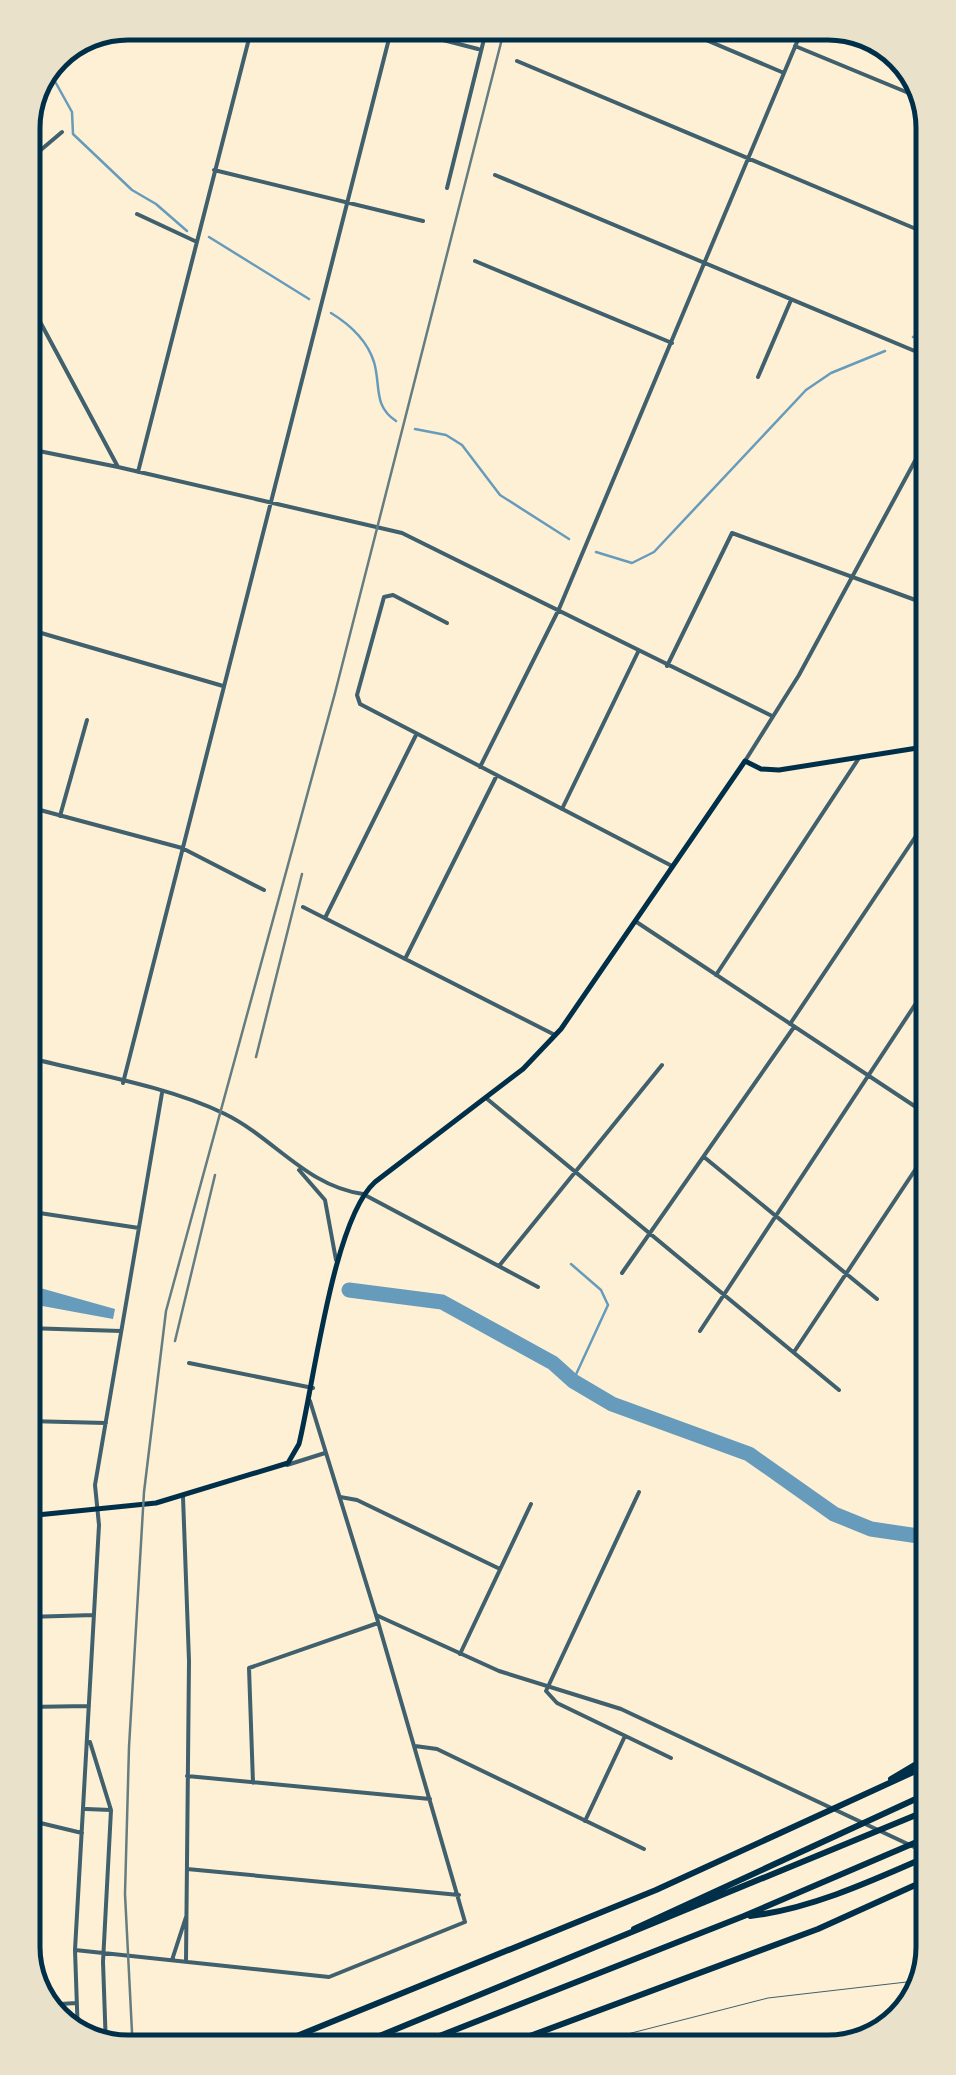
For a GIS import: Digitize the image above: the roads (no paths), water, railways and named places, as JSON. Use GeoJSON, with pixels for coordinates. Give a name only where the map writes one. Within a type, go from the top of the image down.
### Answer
{"type":"FeatureCollection","features":[{"type":"Feature","properties":{"kind":"highway"},"geometry":{"type":"LineString","coordinates":[[855,1800],[916,1764]]}},
{"type":"Feature","properties":{"kind":"highway"},"geometry":{"type":"LineString","coordinates":[[300,2035],[559,1931],[916,1771]]}},
{"type":"Feature","properties":{"kind":"highway"},"geometry":{"type":"LineString","coordinates":[[582,1954],[916,1799]]}},
{"type":"Feature","properties":{"kind":"highway"},"geometry":{"type":"LineString","coordinates":[[380,2035],[916,1815]]}},
{"type":"Feature","properties":{"kind":"highway"},"geometry":{"type":"LineString","coordinates":[[442,2035],[744,1916],[916,1842]]}},
{"type":"Feature","properties":{"kind":"highway"},"geometry":{"type":"LineString","coordinates":[[744,1916],[806,1902],[916,1861]]}},
{"type":"Feature","properties":{"kind":"highway"},"geometry":{"type":"LineString","coordinates":[[535,2035],[787,1942],[916,1885]]}},
{"type":"Feature","properties":{"kind":"main road"},"geometry":{"type":"LineString","coordinates":[[40,1515],[97,1511],[184,1497],[284,1466],[298,1448],[347,1224],[363,1194],[486,1098],[555,1036],[745,761],[769,770],[916,748]]}},
{"type":"Feature","properties":{"kind":"street"},"geometry":{"type":"LineString","coordinates":[[446,188],[483,40]]}},
{"type":"Feature","properties":{"kind":"street"},"geometry":{"type":"LineString","coordinates":[[706,40],[784,72]]}},
{"type":"Feature","properties":{"kind":"street"},"geometry":{"type":"LineString","coordinates":[[480,767],[556,613],[798,40]]}},
{"type":"Feature","properties":{"kind":"street"},"geometry":{"type":"LineString","coordinates":[[138,472],[248,41]]}},
{"type":"Feature","properties":{"kind":"street"},"geometry":{"type":"LineString","coordinates":[[123,1083],[388,41]]}},
{"type":"Feature","properties":{"kind":"street"},"geometry":{"type":"LineString","coordinates":[[448,41],[480,50]]}},
{"type":"Feature","properties":{"kind":"street"},"geometry":{"type":"LineString","coordinates":[[795,46],[909,93]]}},
{"type":"Feature","properties":{"kind":"street"},"geometry":{"type":"LineString","coordinates":[[517,61],[916,229]]}},
{"type":"Feature","properties":{"kind":"street"},"geometry":{"type":"LineString","coordinates":[[40,151],[62,132]]}},
{"type":"Feature","properties":{"kind":"street"},"geometry":{"type":"LineString","coordinates":[[214,170],[423,221]]}},
{"type":"Feature","properties":{"kind":"street"},"geometry":{"type":"LineString","coordinates":[[495,175],[916,352]]}},
{"type":"Feature","properties":{"kind":"street"},"geometry":{"type":"LineString","coordinates":[[137,214],[197,242]]}},
{"type":"Feature","properties":{"kind":"street"},"geometry":{"type":"LineString","coordinates":[[474,261],[672,343]]}},
{"type":"Feature","properties":{"kind":"street"},"geometry":{"type":"LineString","coordinates":[[758,376],[791,300]]}},
{"type":"Feature","properties":{"kind":"street"},"geometry":{"type":"LineString","coordinates":[[40,322],[118,467]]}},
{"type":"Feature","properties":{"kind":"street"},"geometry":{"type":"LineString","coordinates":[[40,451],[402,533],[556,613],[774,717]]}},
{"type":"Feature","properties":{"kind":"street"},"geometry":{"type":"LineString","coordinates":[[745,761],[774,717],[916,459]]}},
{"type":"Feature","properties":{"kind":"street"},"geometry":{"type":"LineString","coordinates":[[667,666],[732,532],[850,580],[916,601]]}},
{"type":"Feature","properties":{"kind":"street"},"geometry":{"type":"LineString","coordinates":[[447,623],[393,595],[384,597],[358,700],[416,735],[672,866]]}},
{"type":"Feature","properties":{"kind":"street"},"geometry":{"type":"LineString","coordinates":[[40,633],[222,686]]}},
{"type":"Feature","properties":{"kind":"street"},"geometry":{"type":"LineString","coordinates":[[562,810],[638,652]]}},
{"type":"Feature","properties":{"kind":"street"},"geometry":{"type":"LineString","coordinates":[[60,816],[87,720]]}},
{"type":"Feature","properties":{"kind":"street"},"geometry":{"type":"LineString","coordinates":[[324,918],[416,735]]}},
{"type":"Feature","properties":{"kind":"street"},"geometry":{"type":"LineString","coordinates":[[716,976],[860,757]]}},
{"type":"Feature","properties":{"kind":"street"},"geometry":{"type":"LineString","coordinates":[[405,959],[497,776]]}},
{"type":"Feature","properties":{"kind":"street"},"geometry":{"type":"LineString","coordinates":[[40,810],[182,848],[264,890]]}},
{"type":"Feature","properties":{"kind":"street"},"geometry":{"type":"LineString","coordinates":[[622,1273],[916,841]]}},
{"type":"Feature","properties":{"kind":"street"},"geometry":{"type":"LineString","coordinates":[[304,907],[555,1036]]}},
{"type":"Feature","properties":{"kind":"street"},"geometry":{"type":"LineString","coordinates":[[635,921],[916,1107]]}},
{"type":"Feature","properties":{"kind":"street"},"geometry":{"type":"LineString","coordinates":[[700,1331],[916,1003]]}},
{"type":"Feature","properties":{"kind":"street"},"geometry":{"type":"LineString","coordinates":[[40,1061],[226,1114],[327,1184],[363,1194],[538,1287]]}},
{"type":"Feature","properties":{"kind":"street"},"geometry":{"type":"LineString","coordinates":[[499,1266],[662,1065]]}},
{"type":"Feature","properties":{"kind":"street"},"geometry":{"type":"LineString","coordinates":[[77,2019],[75,1950],[94,1615],[95,1485],[162,1094]]}},
{"type":"Feature","properties":{"kind":"street"},"geometry":{"type":"LineString","coordinates":[[486,1098],[839,1390]]}},
{"type":"Feature","properties":{"kind":"street"},"geometry":{"type":"LineString","coordinates":[[704,1157],[877,1299]]}},
{"type":"Feature","properties":{"kind":"street"},"geometry":{"type":"LineString","coordinates":[[289,1160],[325,1200],[337,1265]]}},
{"type":"Feature","properties":{"kind":"street"},"geometry":{"type":"LineString","coordinates":[[794,1352],[916,1168]]}},
{"type":"Feature","properties":{"kind":"street"},"geometry":{"type":"LineString","coordinates":[[40,1213],[138,1228]]}},
{"type":"Feature","properties":{"kind":"street"},"geometry":{"type":"LineString","coordinates":[[40,1328],[121,1331]]}},
{"type":"Feature","properties":{"kind":"street"},"geometry":{"type":"LineString","coordinates":[[189,1363],[313,1388]]}},
{"type":"Feature","properties":{"kind":"street"},"geometry":{"type":"LineString","coordinates":[[75,1950],[328,1976],[465,1922],[310,1400]]}},
{"type":"Feature","properties":{"kind":"street"},"geometry":{"type":"LineString","coordinates":[[40,1421],[106,1423]]}},
{"type":"Feature","properties":{"kind":"street"},"geometry":{"type":"LineString","coordinates":[[284,1466],[326,1453]]}},
{"type":"Feature","properties":{"kind":"street"},"geometry":{"type":"LineString","coordinates":[[546,1685],[639,1492]]}},
{"type":"Feature","properties":{"kind":"street"},"geometry":{"type":"LineString","coordinates":[[184,1497],[189,1661],[186,1962]]}},
{"type":"Feature","properties":{"kind":"street"},"geometry":{"type":"LineString","coordinates":[[340,1497],[357,1500],[500,1569]]}},
{"type":"Feature","properties":{"kind":"street"},"geometry":{"type":"LineString","coordinates":[[460,1654],[531,1504]]}},
{"type":"Feature","properties":{"kind":"street"},"geometry":{"type":"LineString","coordinates":[[40,1617],[94,1615]]}},
{"type":"Feature","properties":{"kind":"street"},"geometry":{"type":"LineString","coordinates":[[376,1615],[460,1654],[621,1710],[916,1847]]}},
{"type":"Feature","properties":{"kind":"street"},"geometry":{"type":"LineString","coordinates":[[253,1783],[249,1668],[378,1623]]}},
{"type":"Feature","properties":{"kind":"street"},"geometry":{"type":"LineString","coordinates":[[546,1685],[554,1702],[672,1758]]}},
{"type":"Feature","properties":{"kind":"street"},"geometry":{"type":"LineString","coordinates":[[40,1707],[90,1706]]}},
{"type":"Feature","properties":{"kind":"street"},"geometry":{"type":"LineString","coordinates":[[88,1728],[111,1810],[103,1962],[105,2031]]}},
{"type":"Feature","properties":{"kind":"street"},"geometry":{"type":"LineString","coordinates":[[585,1821],[625,1736]]}},
{"type":"Feature","properties":{"kind":"street"},"geometry":{"type":"LineString","coordinates":[[415,1746],[432,1747],[644,1849]]}},
{"type":"Feature","properties":{"kind":"street"},"geometry":{"type":"LineString","coordinates":[[187,1776],[430,1799]]}},
{"type":"Feature","properties":{"kind":"street"},"geometry":{"type":"LineString","coordinates":[[83,1809],[111,1810]]}},
{"type":"Feature","properties":{"kind":"street"},"geometry":{"type":"LineString","coordinates":[[40,1823],[82,1833]]}},
{"type":"Feature","properties":{"kind":"street"},"geometry":{"type":"LineString","coordinates":[[187,1869],[459,1896]]}},
{"type":"Feature","properties":{"kind":"street"},"geometry":{"type":"LineString","coordinates":[[172,1960],[188,1908]]}},
{"type":"Feature","properties":{"kind":"street"},"geometry":{"type":"LineString","coordinates":[[61,2004],[76,2003]]}},
{"type":"Feature","properties":{"kind":"lane"},"geometry":{"type":"LineString","coordinates":[[621,2035],[736,2004],[908,1981]]}},
{"type":"Feature","properties":{"kind":"water"},"geometry":{"type":"Polygon","coordinates":[[[40,1288],[115,1309],[113,1319],[40,1306],[40,1288]]]}},
{"type":"Feature","properties":{"kind":"waterway"},"geometry":{"type":"LineString","coordinates":[[54,80],[72,112],[73,134],[132,190],[156,204],[187,231]]}},
{"type":"Feature","properties":{"kind":"waterway"},"geometry":{"type":"LineString","coordinates":[[209,237],[309,299]]}},
{"type":"Feature","properties":{"kind":"waterway"},"geometry":{"type":"LineString","coordinates":[[331,313],[367,347],[374,362],[381,402],[396,421]]}},
{"type":"Feature","properties":{"kind":"waterway"},"geometry":{"type":"LineString","coordinates":[[596,552],[632,563],[654,552],[806,390],[831,373],[885,351]]}},
{"type":"Feature","properties":{"kind":"waterway"},"geometry":{"type":"LineString","coordinates":[[415,429],[446,435],[462,445],[500,495],[569,539]]}},
{"type":"Feature","properties":{"kind":"waterway"},"geometry":{"type":"LineString","coordinates":[[571,1264],[601,1290],[608,1305],[573,1381]]}},
{"type":"Feature","properties":{"kind":"waterway"},"geometry":{"type":"LineString","coordinates":[[349,1290],[442,1302],[553,1363],[573,1381],[612,1404],[749,1454],[834,1514],[871,1529],[916,1536]]}},
{"type":"Feature","properties":{"kind":"railway"},"geometry":{"type":"LineString","coordinates":[[132,2035],[125,1894],[129,1747],[144,1492],[166,1311],[335,693],[502,40]]}},
{"type":"Feature","properties":{"kind":"railway"},"geometry":{"type":"LineString","coordinates":[[256,1057],[302,874]]}},
{"type":"Feature","properties":{"kind":"railway"},"geometry":{"type":"LineString","coordinates":[[175,1341],[215,1175]]}}]}
